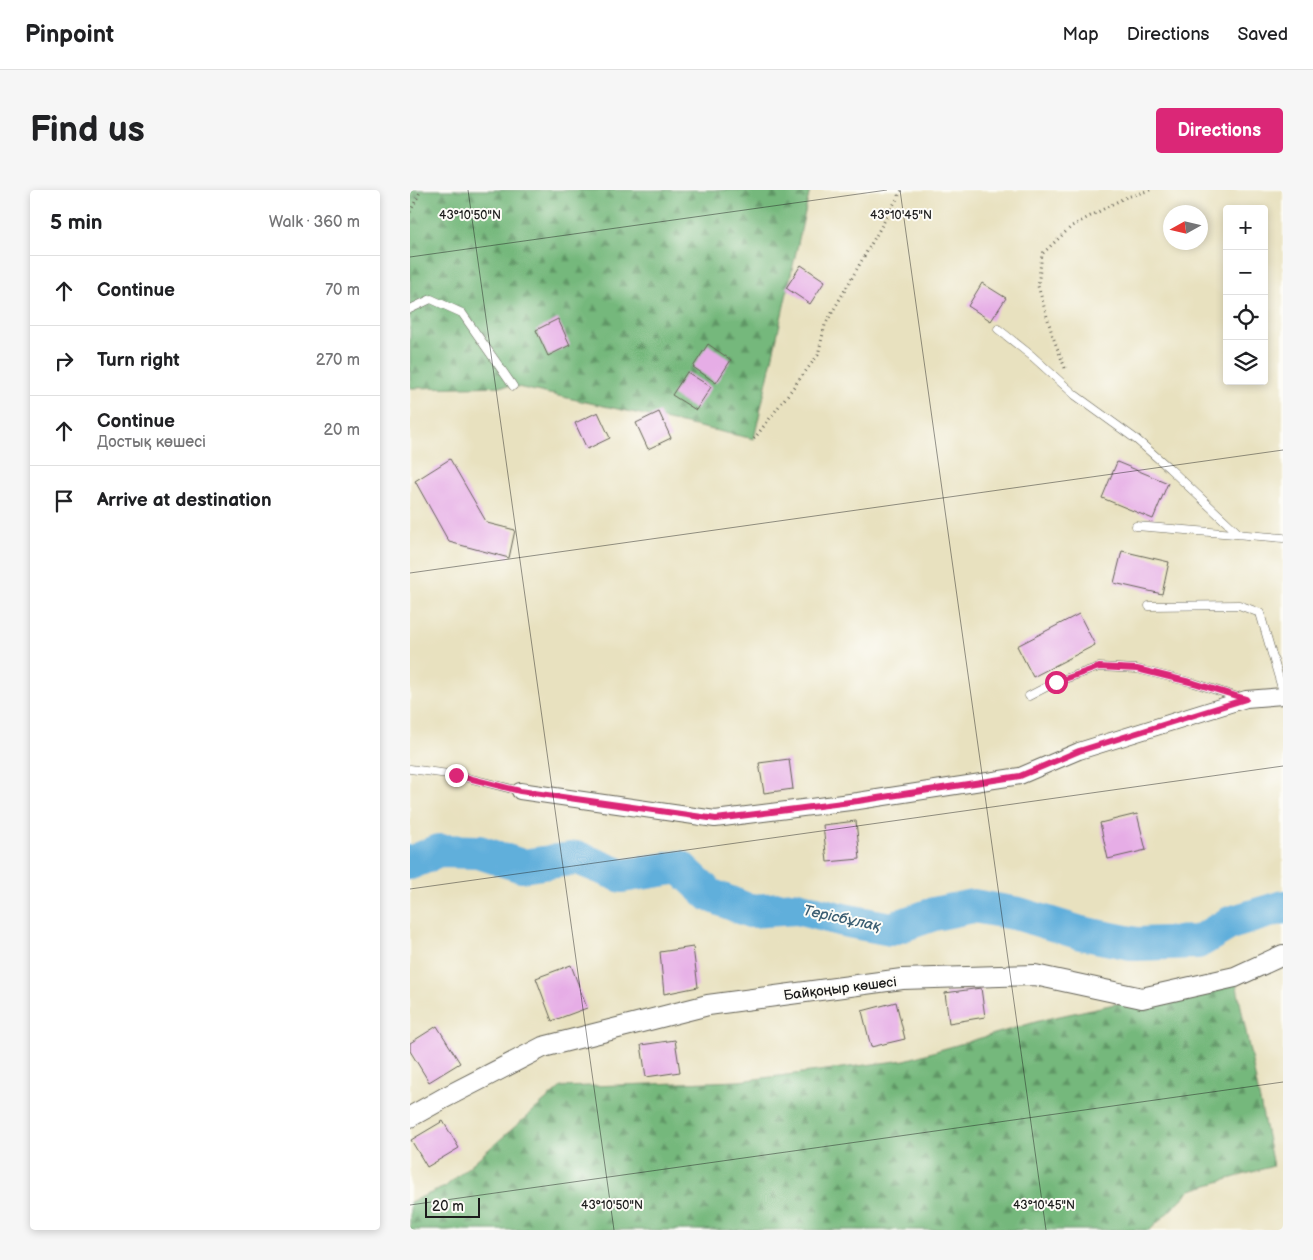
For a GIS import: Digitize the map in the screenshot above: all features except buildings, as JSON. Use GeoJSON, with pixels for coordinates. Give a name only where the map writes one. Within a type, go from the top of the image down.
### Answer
{"type":"FeatureCollection","features":[{"type":"Feature","properties":{"kind":"street"},"geometry":{"type":"LineString","coordinates":[[520,791],[716,819],[858,801],[1020,776],[1079,751],[1246,699],[1283,696]]}},
{"type":"Feature","properties":{"kind":"street","name":"Байқоңыр көшесі"},"geometry":{"type":"LineString","coordinates":[[410,1117],[543,1047],[708,1005],[902,979],[1035,975],[1142,998],[1235,977],[1283,955]]}},
{"type":"Feature","properties":{"kind":"lane"},"geometry":{"type":"LineString","coordinates":[[410,309],[431,299],[462,313],[513,386]]}},
{"type":"Feature","properties":{"kind":"lane"},"geometry":{"type":"LineString","coordinates":[[998,329],[1075,394],[1137,440],[1238,534]]}},
{"type":"Feature","properties":{"kind":"lane"},"geometry":{"type":"LineString","coordinates":[[1136,526],[1283,538]]}},
{"type":"Feature","properties":{"kind":"lane"},"geometry":{"type":"LineString","coordinates":[[1148,606],[1240,605],[1260,613],[1283,692]]}},
{"type":"Feature","properties":{"kind":"lane"},"geometry":{"type":"LineString","coordinates":[[1029,696],[1056,682],[1099,667],[1137,669],[1194,683],[1246,699]]}},
{"type":"Feature","properties":{"kind":"lane"},"geometry":{"type":"LineString","coordinates":[[410,769],[456,775],[520,791]]}},
{"type":"Feature","properties":{"kind":"path"},"geometry":{"type":"LineString","coordinates":[[410,212],[421,190]]}},
{"type":"Feature","properties":{"kind":"path"},"geometry":{"type":"LineString","coordinates":[[754,439],[818,355],[824,325],[902,190]]}},
{"type":"Feature","properties":{"kind":"path"},"geometry":{"type":"LineString","coordinates":[[1075,394],[1053,337],[1038,286],[1042,254],[1072,226],[1124,198],[1150,190]]}},
{"type":"Feature","properties":{"kind":"green space"},"geometry":{"type":"Polygon","coordinates":[[[410,190],[810,190],[754,439],[513,386],[410,388],[410,190]]]}},
{"type":"Feature","properties":{"kind":"green space"},"geometry":{"type":"Polygon","coordinates":[[[1235,977],[1273,1166],[1191,1190],[1150,1230],[410,1230],[410,1202],[445,1187],[561,1087],[739,1081],[905,1060],[1046,1019],[1235,977]]]}},
{"type":"Feature","properties":{"kind":"waterway","name":"Терісбұлақ"},"geometry":{"type":"LineString","coordinates":[[410,863],[439,851],[479,852],[522,866],[578,858],[622,876],[680,867],[710,895],[750,911],[797,908],[843,920],[891,929],[934,914],[973,906],[1019,914],[1081,933],[1136,944],[1198,942],[1230,923],[1283,907]]}},
{"type":"Feature","properties":{"kind":"route"},"geometry":{"type":"LineString","coordinates":[[456,775],[520,791],[716,819],[858,801],[1020,776],[1079,751],[1246,699],[1194,683],[1137,669],[1099,667],[1056,682]]}}]}
